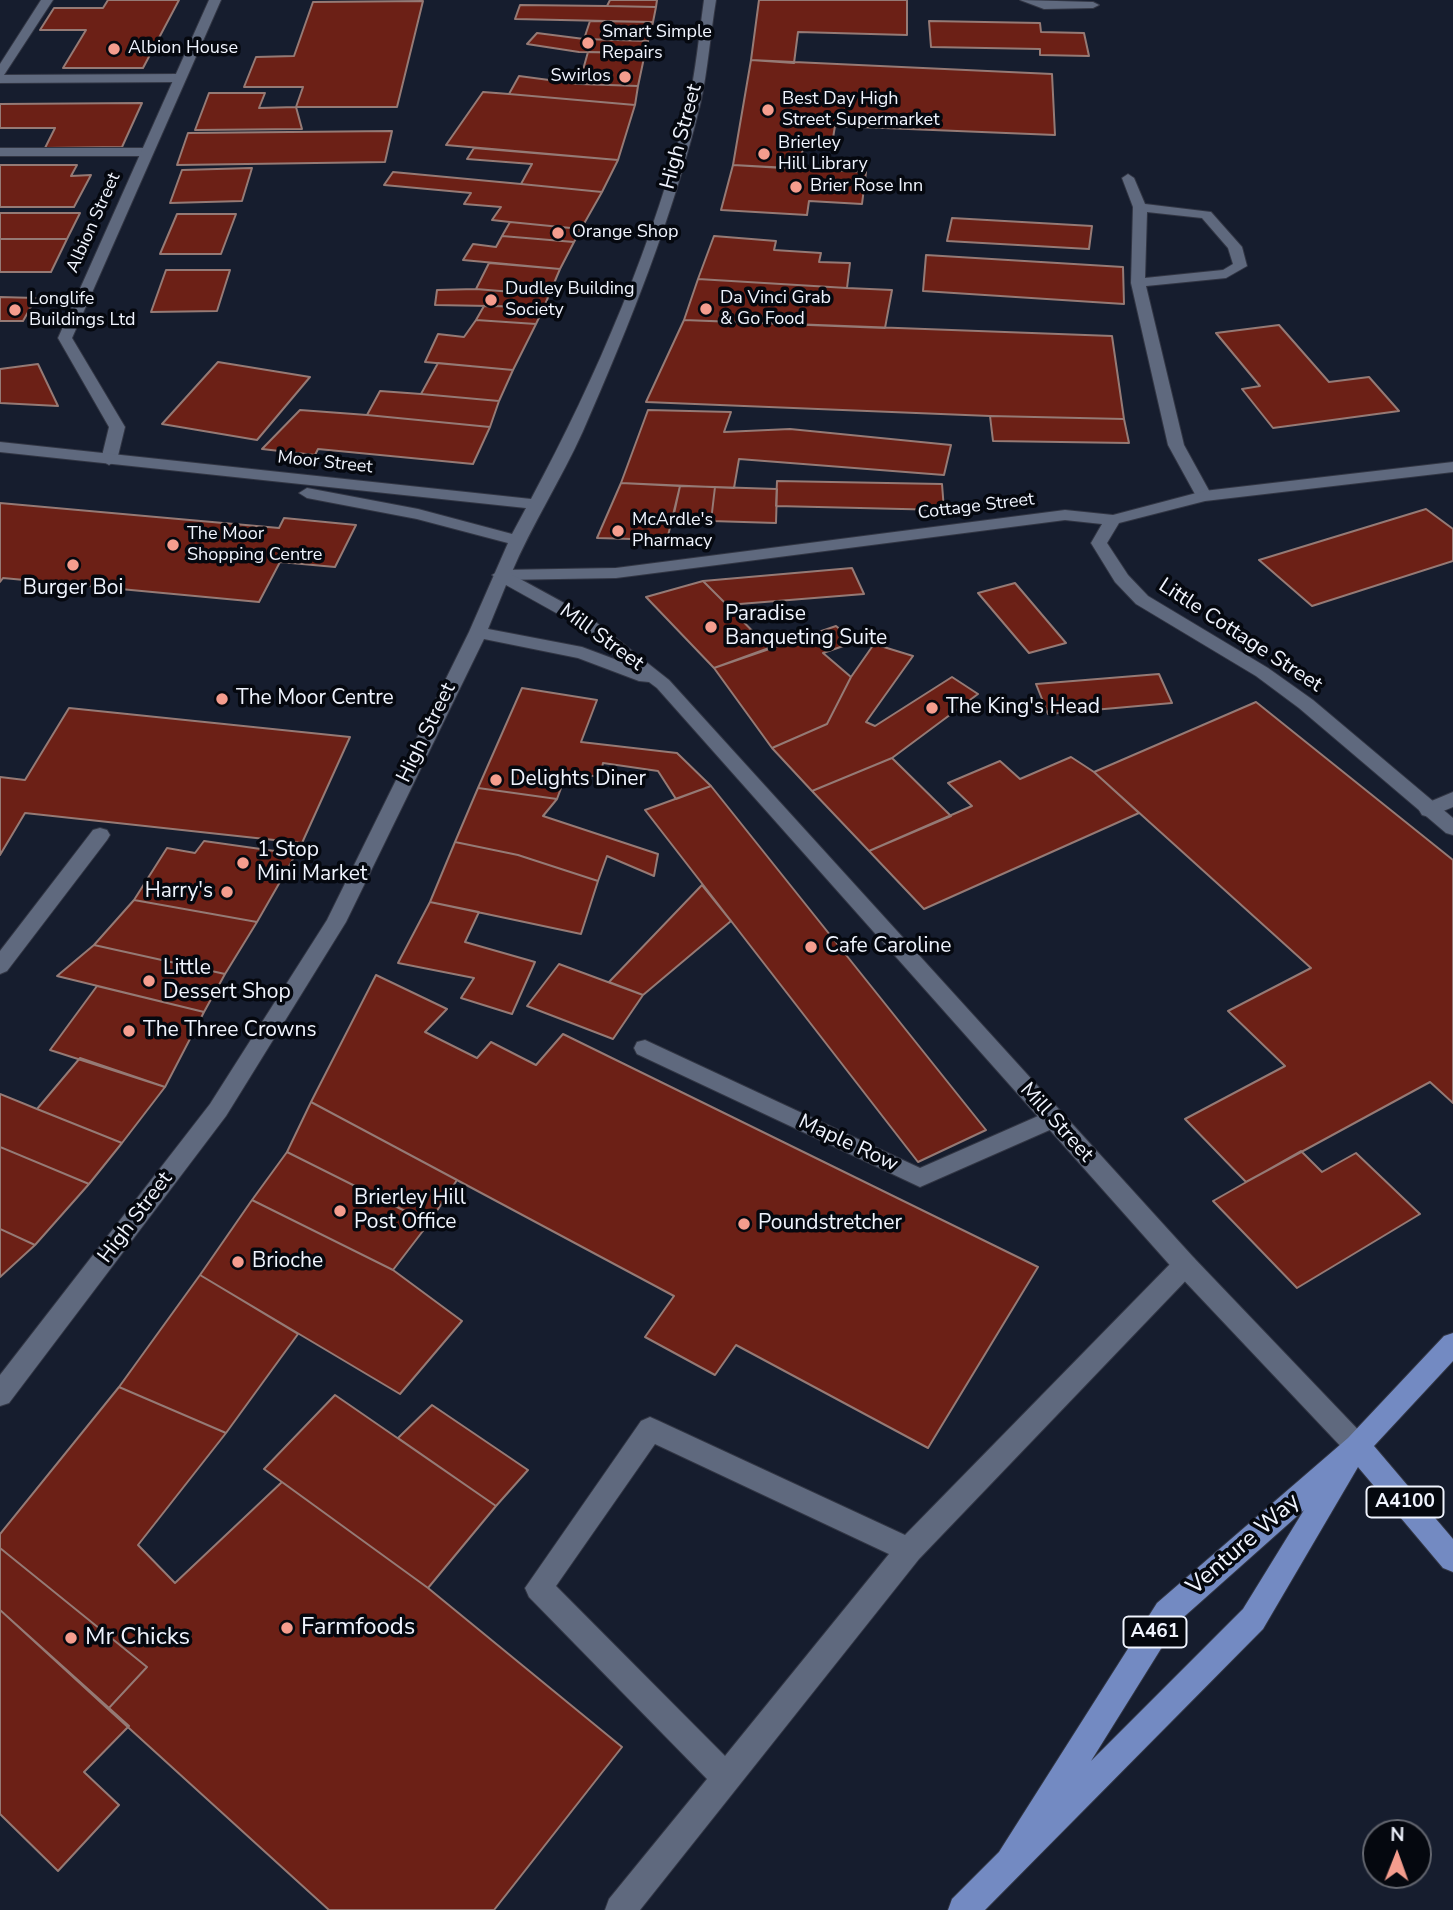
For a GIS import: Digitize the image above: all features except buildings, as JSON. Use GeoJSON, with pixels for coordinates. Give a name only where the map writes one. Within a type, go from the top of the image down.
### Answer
{"type":"FeatureCollection","features":[{"type":"Feature","properties":{"kind":"main road","name":"Venture Way"},"geometry":{"type":"LineString","coordinates":[[1008,1866],[1167,1613],[1357,1446],[1453,1344]]}},
{"type":"Feature","properties":{"kind":"main road","name":"Venture Way"},"geometry":{"type":"LineString","coordinates":[[962,1910],[1253,1619],[1357,1446]]}},
{"type":"Feature","properties":{"kind":"main road","name":"Mill Street"},"geometry":{"type":"LineString","coordinates":[[1357,1446],[1453,1559]]}},
{"type":"Feature","properties":{"kind":"street"},"geometry":{"type":"LineString","coordinates":[[0,74],[47,0]]}},
{"type":"Feature","properties":{"kind":"street","name":"Albion Street"},"geometry":{"type":"LineString","coordinates":[[109,460],[117,428],[65,338],[178,78],[215,0]]}},
{"type":"Feature","properties":{"kind":"street","name":"High Street"},"geometry":{"type":"LineString","coordinates":[[0,1395],[218,1110],[329,934],[478,632],[517,540],[579,423],[618,331],[660,219],[694,104],[710,0]]}},
{"type":"Feature","properties":{"kind":"street"},"geometry":{"type":"LineString","coordinates":[[1026,0],[1044,6],[1093,5]]}},
{"type":"Feature","properties":{"kind":"street"},"geometry":{"type":"LineString","coordinates":[[0,79],[178,78]]}},
{"type":"Feature","properties":{"kind":"street"},"geometry":{"type":"LineString","coordinates":[[0,152],[146,152]]}},
{"type":"Feature","properties":{"kind":"street"},"geometry":{"type":"LineString","coordinates":[[1128,178],[1140,207],[1138,283],[1176,445],[1204,496]]}},
{"type":"Feature","properties":{"kind":"street"},"geometry":{"type":"LineString","coordinates":[[1138,283],[1226,274],[1240,266],[1235,247],[1206,215],[1140,207]]}},
{"type":"Feature","properties":{"kind":"street","name":"Moor Street"},"geometry":{"type":"LineString","coordinates":[[0,447],[536,504]]}},
{"type":"Feature","properties":{"kind":"street","name":"Moor Street"},"geometry":{"type":"LineString","coordinates":[[109,460],[418,514],[517,540]]}},
{"type":"Feature","properties":{"kind":"street","name":"Cottage Street"},"geometry":{"type":"LineString","coordinates":[[500,575],[616,573],[1065,515],[1113,520],[1204,496],[1453,467]]}},
{"type":"Feature","properties":{"kind":"street","name":"Little Cottage Street"},"geometry":{"type":"LineString","coordinates":[[1113,520],[1099,543],[1121,578],[1142,600],[1262,672],[1306,704],[1453,828]]}},
{"type":"Feature","properties":{"kind":"street","name":"Mill Street"},"geometry":{"type":"LineString","coordinates":[[500,575],[582,620],[663,684],[1185,1265],[1357,1446]]}},
{"type":"Feature","properties":{"kind":"street","name":"Mill Street"},"geometry":{"type":"LineString","coordinates":[[478,632],[582,653],[663,684]]}},
{"type":"Feature","properties":{"kind":"street"},"geometry":{"type":"LineString","coordinates":[[1429,810],[1453,799]]}},
{"type":"Feature","properties":{"kind":"street"},"geometry":{"type":"LineString","coordinates":[[0,966],[100,835]]}},
{"type":"Feature","properties":{"kind":"street","name":"Maple Row"},"geometry":{"type":"LineString","coordinates":[[645,1048],[920,1178],[1053,1119]]}},
{"type":"Feature","properties":{"kind":"street"},"geometry":{"type":"LineString","coordinates":[[620,1910],[909,1550],[1185,1265]]}},
{"type":"Feature","properties":{"kind":"street"},"geometry":{"type":"LineString","coordinates":[[725,1776],[539,1588],[650,1429],[909,1550]]}},
{"type":"Feature","properties":{"kind":"place","name":"Smart Simple Repairs"},"geometry":{"type":"Point","coordinates":[588,43]}},
{"type":"Feature","properties":{"kind":"place","name":"Albion House"},"geometry":{"type":"Point","coordinates":[114,49]}},
{"type":"Feature","properties":{"kind":"place","name":"Swirlos"},"geometry":{"type":"Point","coordinates":[625,77]}},
{"type":"Feature","properties":{"kind":"place","name":"Best Day High Street Supermarket"},"geometry":{"type":"Point","coordinates":[768,110]}},
{"type":"Feature","properties":{"kind":"place","name":"Brierley Hill Library"},"geometry":{"type":"Point","coordinates":[764,154]}},
{"type":"Feature","properties":{"kind":"place","name":"Brier Rose Inn"},"geometry":{"type":"Point","coordinates":[796,187]}},
{"type":"Feature","properties":{"kind":"place","name":"Orange Shop"},"geometry":{"type":"Point","coordinates":[558,233]}},
{"type":"Feature","properties":{"kind":"place","name":"Dudley Building Society"},"geometry":{"type":"Point","coordinates":[491,300]}},
{"type":"Feature","properties":{"kind":"place","name":"Da Vinci Grab & Go Food"},"geometry":{"type":"Point","coordinates":[706,309]}},
{"type":"Feature","properties":{"kind":"place","name":"Longlife Buildings Ltd"},"geometry":{"type":"Point","coordinates":[15,310]}},
{"type":"Feature","properties":{"kind":"place","name":"McArdle's Pharmacy"},"geometry":{"type":"Point","coordinates":[618,531]}},
{"type":"Feature","properties":{"kind":"place","name":"The Moor Shopping Centre"},"geometry":{"type":"Point","coordinates":[173,545]}},
{"type":"Feature","properties":{"kind":"place","name":"Burger Boi"},"geometry":{"type":"Point","coordinates":[73,565]}},
{"type":"Feature","properties":{"kind":"place","name":"Paradise Banqueting Suite"},"geometry":{"type":"Point","coordinates":[711,627]}},
{"type":"Feature","properties":{"kind":"place","name":"The Moor Centre"},"geometry":{"type":"Point","coordinates":[222,699]}},
{"type":"Feature","properties":{"kind":"place","name":"The King's Head"},"geometry":{"type":"Point","coordinates":[932,708]}},
{"type":"Feature","properties":{"kind":"place","name":"Delights Diner"},"geometry":{"type":"Point","coordinates":[496,780]}},
{"type":"Feature","properties":{"kind":"place","name":"1 Stop Mini Market"},"geometry":{"type":"Point","coordinates":[243,863]}},
{"type":"Feature","properties":{"kind":"place","name":"Harry's"},"geometry":{"type":"Point","coordinates":[227,892]}},
{"type":"Feature","properties":{"kind":"place","name":"Cafe Caroline"},"geometry":{"type":"Point","coordinates":[811,947]}},
{"type":"Feature","properties":{"kind":"place","name":"Little Dessert Shop"},"geometry":{"type":"Point","coordinates":[149,981]}},
{"type":"Feature","properties":{"kind":"place","name":"The Three Crowns"},"geometry":{"type":"Point","coordinates":[129,1031]}},
{"type":"Feature","properties":{"kind":"place","name":"Brierley Hill Post Office"},"geometry":{"type":"Point","coordinates":[340,1211]}},
{"type":"Feature","properties":{"kind":"place","name":"Poundstretcher"},"geometry":{"type":"Point","coordinates":[744,1224]}},
{"type":"Feature","properties":{"kind":"place","name":"Brioche"},"geometry":{"type":"Point","coordinates":[238,1262]}},
{"type":"Feature","properties":{"kind":"place","name":"Farmfoods"},"geometry":{"type":"Point","coordinates":[287,1628]}},
{"type":"Feature","properties":{"kind":"place","name":"Mr Chicks"},"geometry":{"type":"Point","coordinates":[71,1638]}}]}
